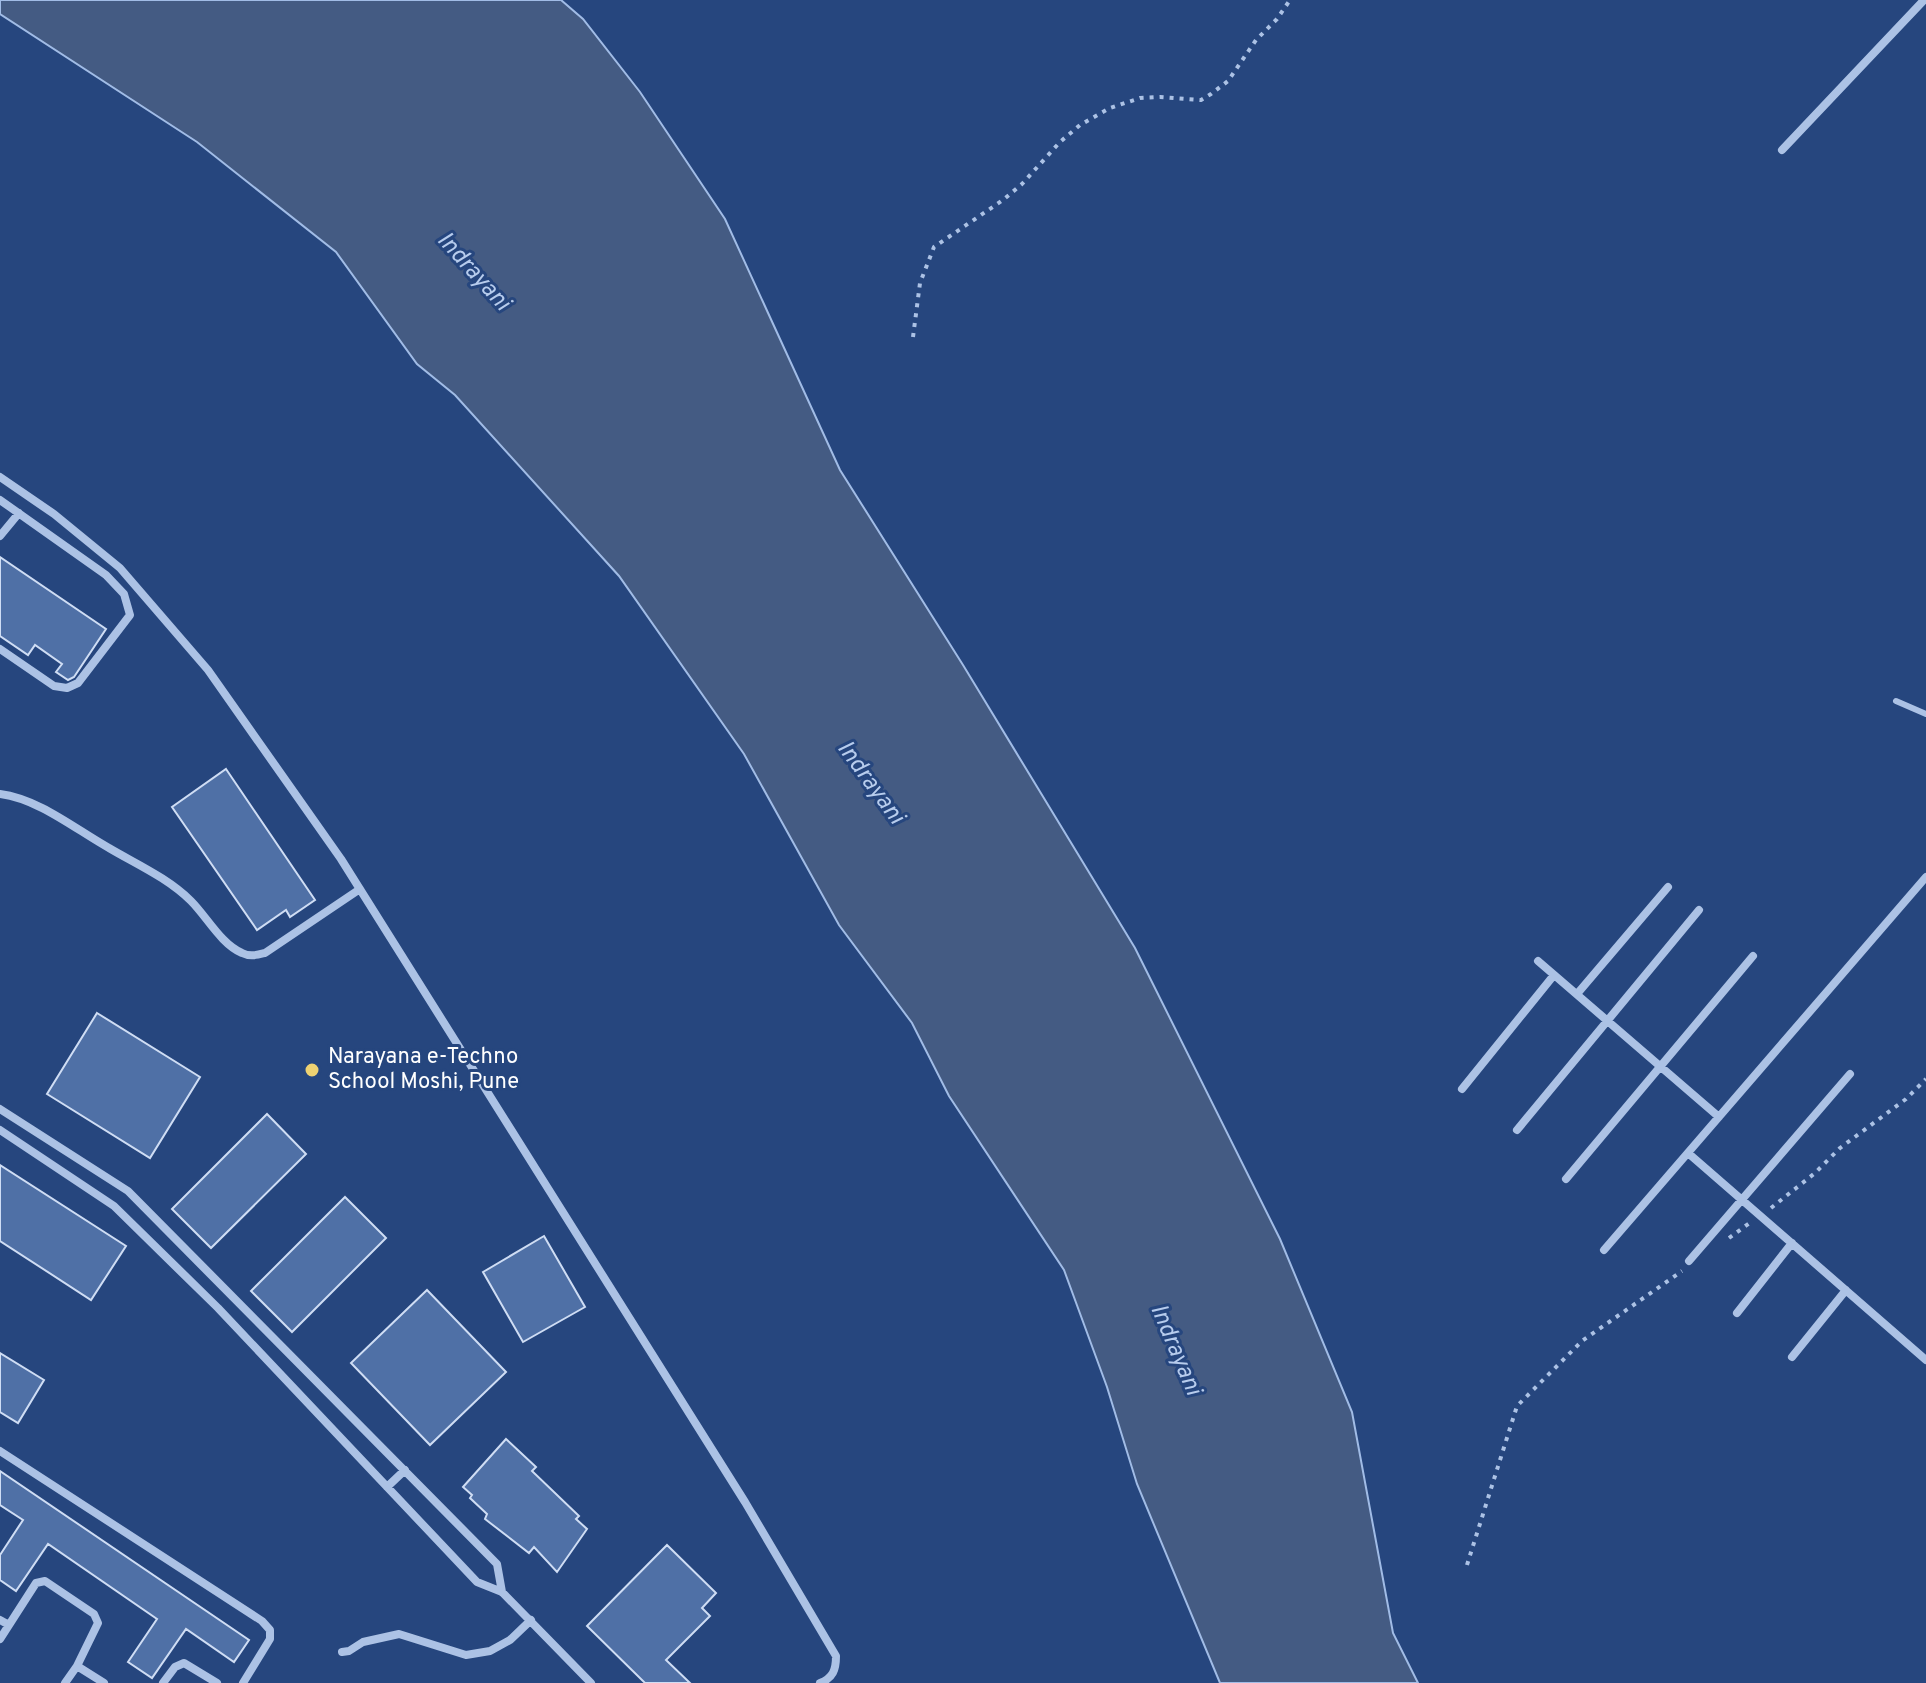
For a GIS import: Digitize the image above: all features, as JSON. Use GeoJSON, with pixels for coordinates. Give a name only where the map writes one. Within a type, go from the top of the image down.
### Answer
{"type":"FeatureCollection","features":[{"type":"Feature","properties":{"kind":"street"},"geometry":{"type":"LineString","coordinates":[[1782,150],[1924,0]]}},
{"type":"Feature","properties":{"kind":"street"},"geometry":{"type":"LineString","coordinates":[[0,477],[54,514],[130,579],[208,670],[360,889],[745,1502],[836,1656],[836,1667],[829,1679],[820,1683]]}},
{"type":"Feature","properties":{"kind":"street"},"geometry":{"type":"LineString","coordinates":[[0,500],[106,575],[124,594],[130,615],[78,683],[67,688],[54,686],[0,649]]}},
{"type":"Feature","properties":{"kind":"street"},"geometry":{"type":"LineString","coordinates":[[0,536],[19,513]]}},
{"type":"Feature","properties":{"kind":"street"},"geometry":{"type":"LineString","coordinates":[[0,794],[15,796],[41,809],[166,881],[191,901],[244,955],[265,953],[360,889]]}},
{"type":"Feature","properties":{"kind":"street"},"geometry":{"type":"LineString","coordinates":[[1604,1250],[1926,877]]}},
{"type":"Feature","properties":{"kind":"street"},"geometry":{"type":"LineString","coordinates":[[1577,994],[1668,887]]}},
{"type":"Feature","properties":{"kind":"street"},"geometry":{"type":"LineString","coordinates":[[1517,1130],[1699,910]]}},
{"type":"Feature","properties":{"kind":"street"},"geometry":{"type":"LineString","coordinates":[[1566,1179],[1753,956]]}},
{"type":"Feature","properties":{"kind":"street"},"geometry":{"type":"LineString","coordinates":[[1538,961],[1719,1117]]}},
{"type":"Feature","properties":{"kind":"street"},"geometry":{"type":"LineString","coordinates":[[1462,1089],[1554,975]]}},
{"type":"Feature","properties":{"kind":"street"},"geometry":{"type":"LineString","coordinates":[[1688,1265],[1850,1074]]}},
{"type":"Feature","properties":{"kind":"street"},"geometry":{"type":"LineString","coordinates":[[0,1109],[128,1191],[172,1233],[497,1564],[502,1592]]}},
{"type":"Feature","properties":{"kind":"street"},"geometry":{"type":"LineString","coordinates":[[0,1130],[114,1206],[229,1319],[477,1582],[502,1592],[591,1683]]}},
{"type":"Feature","properties":{"kind":"street"},"geometry":{"type":"LineString","coordinates":[[1688,1153],[1926,1360]]}},
{"type":"Feature","properties":{"kind":"street"},"geometry":{"type":"LineString","coordinates":[[156,1246],[172,1233]]}},
{"type":"Feature","properties":{"kind":"street"},"geometry":{"type":"LineString","coordinates":[[1737,1313],[1792,1243]]}},
{"type":"Feature","properties":{"kind":"street"},"geometry":{"type":"LineString","coordinates":[[1792,1357],[1846,1290]]}},
{"type":"Feature","properties":{"kind":"street"},"geometry":{"type":"LineString","coordinates":[[0,1451],[262,1621],[270,1630],[270,1639],[243,1683]]}},
{"type":"Feature","properties":{"kind":"street"},"geometry":{"type":"LineString","coordinates":[[387,1487],[405,1470]]}},
{"type":"Feature","properties":{"kind":"street"},"geometry":{"type":"LineString","coordinates":[[0,1639],[4,1622],[36,1583],[45,1581],[94,1614],[98,1623],[65,1683]]}},
{"type":"Feature","properties":{"kind":"street"},"geometry":{"type":"LineString","coordinates":[[342,1652],[363,1642],[399,1634],[466,1655],[490,1651],[510,1640],[531,1620]]}},
{"type":"Feature","properties":{"kind":"street"},"geometry":{"type":"LineString","coordinates":[[163,1683],[175,1667],[184,1663],[217,1683]]}},
{"type":"Feature","properties":{"kind":"street"},"geometry":{"type":"LineString","coordinates":[[77,1666],[104,1683]]}},
{"type":"Feature","properties":{"kind":"lane"},"geometry":{"type":"LineString","coordinates":[[1896,701],[1926,714]]}},
{"type":"Feature","properties":{"kind":"path"},"geometry":{"type":"LineString","coordinates":[[913,337],[920,283],[934,247],[1003,200],[1060,142],[1080,125],[1110,108],[1140,98],[1201,100],[1211,94],[1228,81],[1256,40],[1277,19],[1290,0]]}},
{"type":"Feature","properties":{"kind":"path"},"geometry":{"type":"LineString","coordinates":[[1725,1241],[1815,1173],[1840,1148],[1906,1099],[1926,1079]]}},
{"type":"Feature","properties":{"kind":"path"},"geometry":{"type":"LineString","coordinates":[[1467,1565],[1517,1406],[1582,1341],[1688,1265]]}},
{"type":"Feature","properties":{"kind":"water","name":"Indrayani"},"geometry":{"type":"Polygon","coordinates":[[[0,0],[561,0],[583,19],[640,92],[725,219],[840,470],[1135,948],[1280,1239],[1352,1412],[1393,1633],[1418,1683],[1220,1683],[1137,1484],[1107,1387],[1064,1270],[949,1096],[912,1023],[839,925],[744,754],[619,576],[455,395],[417,364],[336,252],[197,142],[0,14],[0,0]]]}},
{"type":"Feature","properties":{"kind":"building"},"geometry":{"type":"Polygon","coordinates":[[[0,557],[106,629],[74,677],[68,680],[56,672],[62,664],[35,645],[28,655],[0,636],[0,557]]]}},
{"type":"Feature","properties":{"kind":"building"},"geometry":{"type":"Polygon","coordinates":[[[226,769],[315,900],[290,917],[286,910],[257,930],[172,807],[226,769]]]}},
{"type":"Feature","properties":{"kind":"building"},"geometry":{"type":"Polygon","coordinates":[[[97,1013],[200,1077],[150,1158],[47,1094],[97,1013]]]}},
{"type":"Feature","properties":{"kind":"building"},"geometry":{"type":"Polygon","coordinates":[[[267,1114],[306,1154],[211,1248],[172,1209],[267,1114]]]}},
{"type":"Feature","properties":{"kind":"building"},"geometry":{"type":"Polygon","coordinates":[[[0,1165],[126,1246],[91,1300],[0,1241],[0,1165]]]}},
{"type":"Feature","properties":{"kind":"building"},"geometry":{"type":"Polygon","coordinates":[[[345,1197],[386,1238],[292,1332],[251,1291],[345,1197]]]}},
{"type":"Feature","properties":{"kind":"building"},"geometry":{"type":"Polygon","coordinates":[[[544,1236],[585,1307],[523,1342],[483,1272],[544,1236]]]}},
{"type":"Feature","properties":{"kind":"building"},"geometry":{"type":"Polygon","coordinates":[[[427,1290],[506,1372],[430,1445],[351,1363],[427,1290]]]}},
{"type":"Feature","properties":{"kind":"building"},"geometry":{"type":"Polygon","coordinates":[[[0,1353],[44,1380],[18,1423],[0,1412],[0,1353]]]}},
{"type":"Feature","properties":{"kind":"building"},"geometry":{"type":"Polygon","coordinates":[[[506,1439],[536,1467],[532,1471],[579,1516],[576,1519],[587,1529],[557,1572],[534,1547],[529,1553],[485,1519],[487,1514],[463,1487],[506,1439]]]}},
{"type":"Feature","properties":{"kind":"building"},"geometry":{"type":"Polygon","coordinates":[[[0,1471],[249,1640],[234,1662],[186,1629],[152,1678],[128,1662],[157,1619],[48,1544],[16,1591],[0,1580],[0,1555],[23,1520],[0,1505],[0,1471]]]}},
{"type":"Feature","properties":{"kind":"building"},"geometry":{"type":"Polygon","coordinates":[[[667,1545],[716,1593],[702,1608],[710,1616],[666,1660],[690,1683],[645,1683],[587,1626],[667,1545]]]}},
{"type":"Feature","properties":{"kind":"place","name":"Narayana e-Techno School Moshi, Pune"},"geometry":{"type":"Point","coordinates":[312,1070]}}]}
